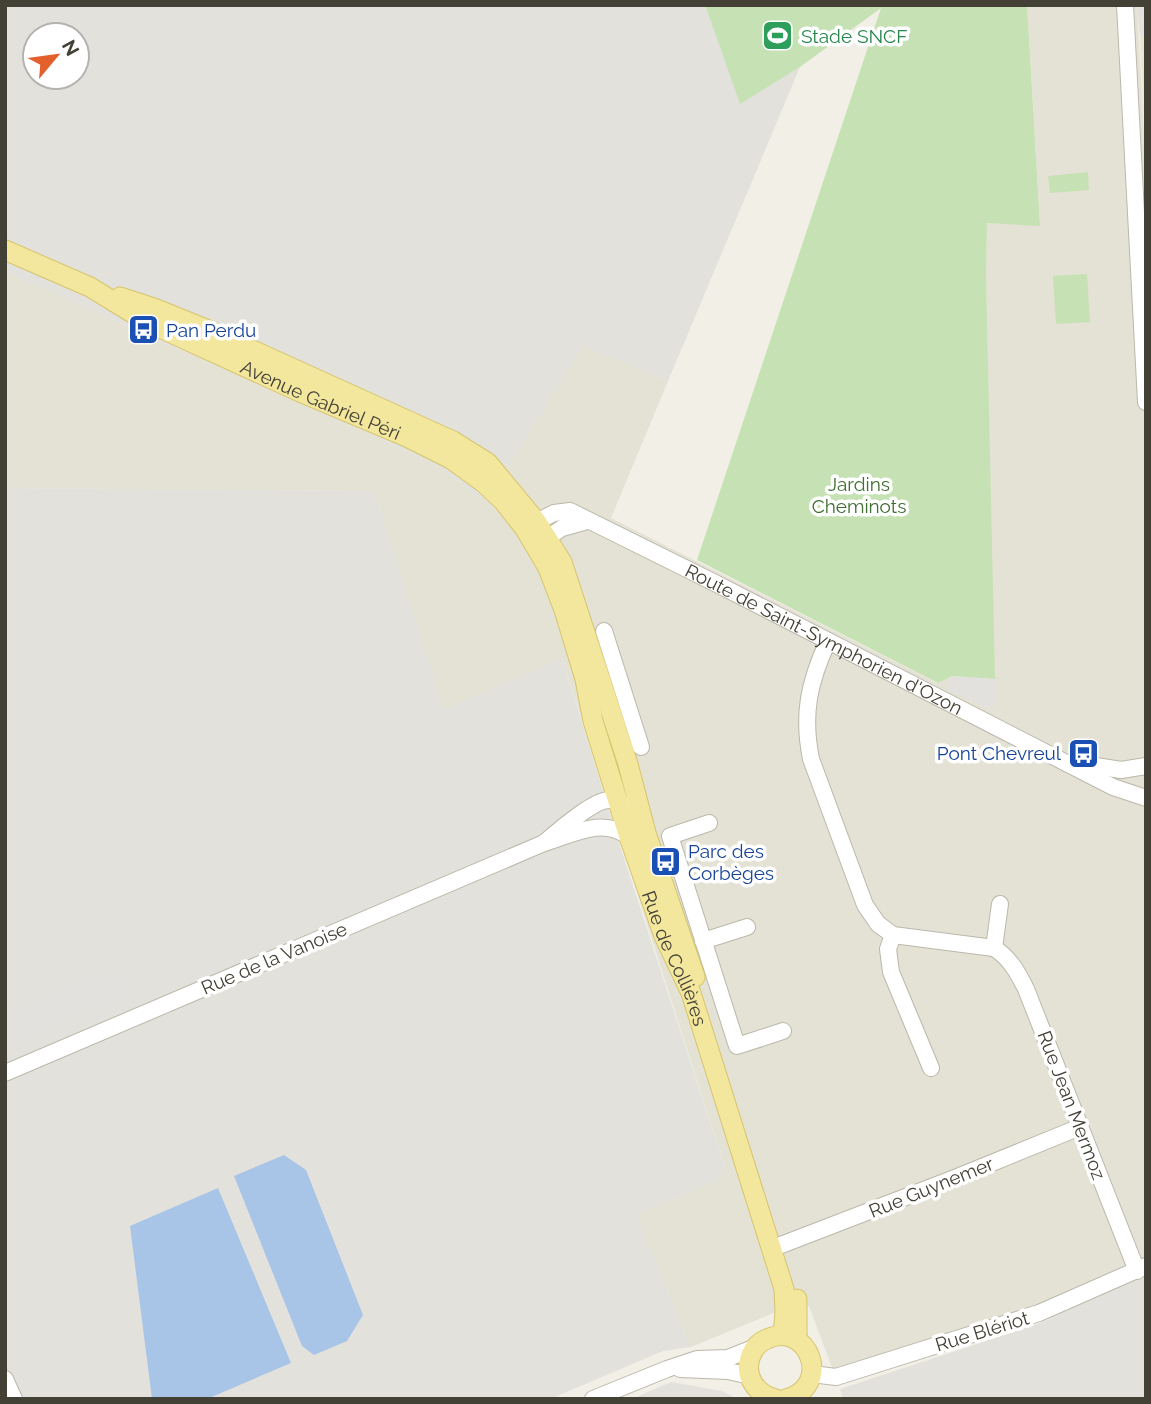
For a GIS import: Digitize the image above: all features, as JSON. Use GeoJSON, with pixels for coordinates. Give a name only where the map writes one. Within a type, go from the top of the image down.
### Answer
{"type":"FeatureCollection","features":[{"type":"Feature","properties":{"kind":"main road","name":"Avenue Gabriel Péri"},"geometry":{"type":"LineString","coordinates":[[5,250],[90,287],[147,322],[304,383],[460,465],[478,477],[536,533]]}},
{"type":"Feature","properties":{"kind":"main road","name":"Rue de Collières"},"geometry":{"type":"LineString","coordinates":[[536,533],[562,562],[614,693],[638,835],[664,936],[691,993],[784,1289],[790,1338]]}},
{"type":"Feature","properties":{"kind":"main road","name":"Rue de Collières"},"geometry":{"type":"LineString","coordinates":[[536,533],[564,610],[585,680],[593,721],[618,802],[638,835],[666,894],[781,1245],[797,1298],[790,1338]]}},
{"type":"Feature","properties":{"kind":"main road"},"geometry":{"type":"LineString","coordinates":[[773,1399],[762,1393],[750,1376],[748,1366],[756,1347],[763,1340],[790,1338],[810,1354],[807,1387],[786,1399]]}},
{"type":"Feature","properties":{"kind":"street"},"geometry":{"type":"LineString","coordinates":[[1125,5],[1146,402]]}},
{"type":"Feature","properties":{"kind":"street","name":"Route de Saint-Symphorien d'Ozon"},"geometry":{"type":"LineString","coordinates":[[536,533],[587,521],[622,536],[949,705],[1058,758]]}},
{"type":"Feature","properties":{"kind":"street","name":"Rue de Collières"},"geometry":{"type":"LineString","coordinates":[[604,631],[614,693],[641,747]]}},
{"type":"Feature","properties":{"kind":"street"},"geometry":{"type":"LineString","coordinates":[[828,641],[810,688],[807,736],[811,758],[865,905],[878,924],[893,935],[994,948],[1000,904]]}},
{"type":"Feature","properties":{"kind":"street"},"geometry":{"type":"LineString","coordinates":[[1058,758],[1121,770],[1143,767]]}},
{"type":"Feature","properties":{"kind":"street"},"geometry":{"type":"LineString","coordinates":[[1058,758],[1113,787],[1142,796]]}},
{"type":"Feature","properties":{"kind":"street"},"geometry":{"type":"LineString","coordinates":[[1142,796],[1133,780],[1143,767]]}},
{"type":"Feature","properties":{"kind":"street","name":"Rue de la Vanoise"},"geometry":{"type":"LineString","coordinates":[[544,844],[590,807],[610,800],[618,802]]}},
{"type":"Feature","properties":{"kind":"street","name":"Rue de Collières"},"geometry":{"type":"LineString","coordinates":[[709,823],[670,836],[737,1046],[783,1031]]}},
{"type":"Feature","properties":{"kind":"street","name":"Rue de la Vanoise"},"geometry":{"type":"LineString","coordinates":[[5,1073],[586,828],[610,827],[638,835]]}},
{"type":"Feature","properties":{"kind":"street","name":"Rue de Collières"},"geometry":{"type":"LineString","coordinates":[[666,894],[686,889]]}},
{"type":"Feature","properties":{"kind":"street","name":"Rue de Collières"},"geometry":{"type":"LineString","coordinates":[[703,941],[747,927]]}},
{"type":"Feature","properties":{"kind":"street"},"geometry":{"type":"LineString","coordinates":[[893,935],[888,949],[891,972],[931,1068]]}},
{"type":"Feature","properties":{"kind":"street","name":"Rue Jean Mermoz"},"geometry":{"type":"LineString","coordinates":[[994,948],[1004,954],[1014,966],[1027,989],[1080,1126],[1141,1268]]}},
{"type":"Feature","properties":{"kind":"street","name":"Rue Guynemer"},"geometry":{"type":"LineString","coordinates":[[781,1245],[1080,1126]]}},
{"type":"Feature","properties":{"kind":"street","name":"Rue Blériot"},"geometry":{"type":"LineString","coordinates":[[807,1387],[1026,1318],[1141,1268]]}},
{"type":"Feature","properties":{"kind":"street"},"geometry":{"type":"LineString","coordinates":[[593,1399],[697,1359],[728,1358],[756,1347]]}},
{"type":"Feature","properties":{"kind":"street"},"geometry":{"type":"LineString","coordinates":[[667,1369],[728,1371],[750,1376]]}},
{"type":"Feature","properties":{"kind":"street"},"geometry":{"type":"LineString","coordinates":[[5,1378],[14,1399]]}},
{"type":"Feature","properties":{"kind":"shaded area"},"geometry":{"type":"Polygon","coordinates":[[[5,5],[705,5],[740,103],[800,67],[668,381],[583,346],[509,466],[480,499],[445,471],[370,433],[5,272],[5,5]]]}},
{"type":"Feature","properties":{"kind":"shaded area"},"geometry":{"type":"Polygon","coordinates":[[[1027,5],[1137,5],[1146,171],[1146,1260],[1036,1308],[833,1370],[809,1306],[774,1313],[691,1347],[636,1215],[715,1182],[725,1168],[562,658],[444,710],[374,491],[5,488],[5,272],[370,433],[445,471],[480,499],[509,466],[583,346],[668,381],[611,518],[937,683],[952,676],[994,678],[987,223],[1040,225],[1027,5]]]}},
{"type":"Feature","properties":{"kind":"shaded area"},"geometry":{"type":"Polygon","coordinates":[[[1137,5],[1146,5],[1146,160],[1140,36],[1137,5]]]}},
{"type":"Feature","properties":{"kind":"shaded area"},"geometry":{"type":"Polygon","coordinates":[[[1137,5],[1146,5],[1146,36],[1140,36],[1137,5]]]}},
{"type":"Feature","properties":{"kind":"shaded area"},"geometry":{"type":"Polygon","coordinates":[[[5,488],[374,491],[444,709],[562,658],[725,1168],[715,1182],[636,1215],[691,1347],[663,1351],[550,1399],[5,1399],[5,488]]]}},
{"type":"Feature","properties":{"kind":"shaded area"},"geometry":{"type":"Polygon","coordinates":[[[952,676],[995,679],[995,703],[992,710],[948,690],[952,676]]]}},
{"type":"Feature","properties":{"kind":"shaded area"},"geometry":{"type":"Polygon","coordinates":[[[119,963],[133,995],[5,1051],[5,1013],[119,963]]]}},
{"type":"Feature","properties":{"kind":"shaded area"},"geometry":{"type":"Polygon","coordinates":[[[1146,1272],[1146,1399],[843,1399],[840,1389],[1041,1323],[1146,1272]]]}},
{"type":"Feature","properties":{"kind":"shaded area"},"geometry":{"type":"Polygon","coordinates":[[[671,1382],[722,1391],[737,1399],[632,1399],[671,1382]]]}},
{"type":"Feature","properties":{"kind":"green space","name":"Jardins Cheminots"},"geometry":{"type":"Polygon","coordinates":[[[705,5],[1027,5],[1040,226],[987,223],[995,679],[952,676],[938,683],[697,560],[881,8],[800,67],[740,104],[705,5]]]}},
{"type":"Feature","properties":{"kind":"green space"},"geometry":{"type":"Polygon","coordinates":[[[1088,172],[1089,190],[1050,193],[1048,176],[1088,172]]]}},
{"type":"Feature","properties":{"kind":"green space"},"geometry":{"type":"Polygon","coordinates":[[[1087,274],[1090,322],[1056,324],[1053,276],[1087,274]]]}},
{"type":"Feature","properties":{"kind":"water"},"geometry":{"type":"Polygon","coordinates":[[[284,1155],[306,1170],[363,1315],[347,1341],[314,1355],[302,1346],[234,1176],[284,1155]]]}},
{"type":"Feature","properties":{"kind":"water"},"geometry":{"type":"Polygon","coordinates":[[[218,1188],[291,1363],[207,1399],[152,1399],[130,1226],[218,1188]]]}},
{"type":"Feature","properties":{"kind":"place","name":"Stade SNCF"},"geometry":{"type":"Point","coordinates":[778,36]}},
{"type":"Feature","properties":{"kind":"place","name":"Pan Perdu"},"geometry":{"type":"Point","coordinates":[143,330]}},
{"type":"Feature","properties":{"kind":"place","name":"Pont Chevreul"},"geometry":{"type":"Point","coordinates":[1084,753]}},
{"type":"Feature","properties":{"kind":"place","name":"Parc des Corbèges"},"geometry":{"type":"Point","coordinates":[665,862]}}]}
